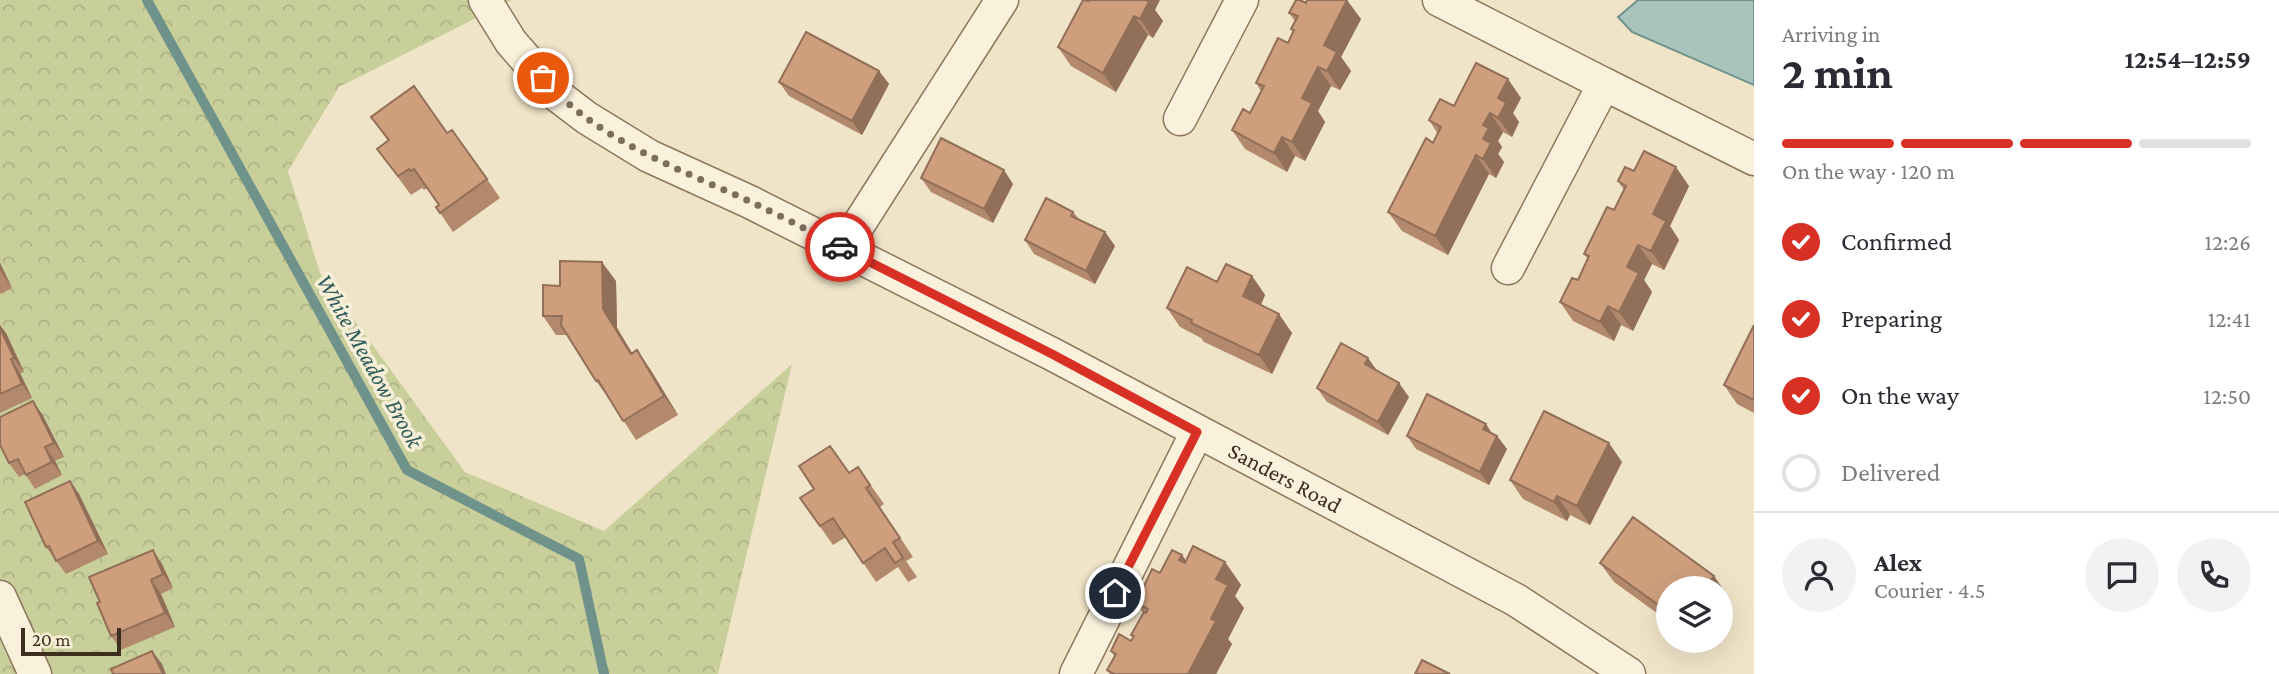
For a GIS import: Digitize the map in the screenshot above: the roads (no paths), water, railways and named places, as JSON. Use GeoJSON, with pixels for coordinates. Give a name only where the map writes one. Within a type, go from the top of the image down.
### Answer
{"type":"FeatureCollection","features":[{"type":"Feature","properties":{"kind":"street","name":"Sanders Road"},"geometry":{"type":"LineString","coordinates":[[485,0],[511,41],[558,96],[587,118],[649,156],[750,202],[1052,354],[1516,600],[1629,674]]}},
{"type":"Feature","properties":{"kind":"street"},"geometry":{"type":"LineString","coordinates":[[843,249],[1002,0]]}},
{"type":"Feature","properties":{"kind":"street"},"geometry":{"type":"LineString","coordinates":[[1180,119],[1242,0]]}},
{"type":"Feature","properties":{"kind":"street"},"geometry":{"type":"LineString","coordinates":[[1439,0],[1754,159]]}},
{"type":"Feature","properties":{"kind":"street"},"geometry":{"type":"LineString","coordinates":[[1508,268],[1604,84]]}},
{"type":"Feature","properties":{"kind":"street"},"geometry":{"type":"LineString","coordinates":[[1076,674],[1197,432]]}},
{"type":"Feature","properties":{"kind":"street"},"geometry":{"type":"LineString","coordinates":[[0,597],[35,674]]}},
{"type":"Feature","properties":{"kind":"water"},"geometry":{"type":"Polygon","coordinates":[[[1638,0],[1754,0],[1754,85],[1632,32],[1618,17],[1638,0]]]}},
{"type":"Feature","properties":{"kind":"waterway","name":"White Meadow Brook"},"geometry":{"type":"LineString","coordinates":[[147,0],[407,470],[579,559],[604,674]]}}]}
